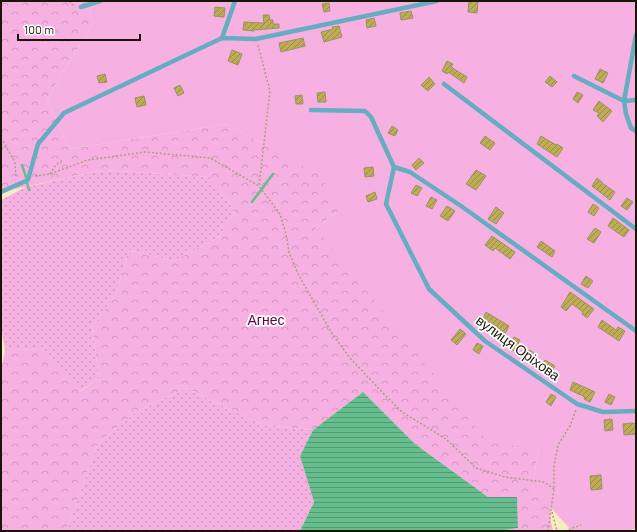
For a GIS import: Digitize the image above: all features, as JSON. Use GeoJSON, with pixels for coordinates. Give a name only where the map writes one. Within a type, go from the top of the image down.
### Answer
{"type":"FeatureCollection","features":[{"type":"Feature","properties":{"kind":"lane"},"geometry":{"type":"LineString","coordinates":[[81,7],[100,1]]}},
{"type":"Feature","properties":{"kind":"lane"},"geometry":{"type":"LineString","coordinates":[[222,38],[235,1]]}},
{"type":"Feature","properties":{"kind":"lane"},"geometry":{"type":"LineString","coordinates":[[1,192],[28,180],[38,144],[64,113],[222,38],[256,39],[437,1]]}},
{"type":"Feature","properties":{"kind":"lane"},"geometry":{"type":"LineString","coordinates":[[636,35],[624,101],[626,114],[631,128],[636,131]]}},
{"type":"Feature","properties":{"kind":"lane"},"geometry":{"type":"LineString","coordinates":[[574,76],[624,101],[636,100]]}},
{"type":"Feature","properties":{"kind":"lane"},"geometry":{"type":"LineString","coordinates":[[444,84],[636,229]]}},
{"type":"Feature","properties":{"kind":"lane"},"geometry":{"type":"LineString","coordinates":[[311,110],[365,111],[371,117],[394,167],[410,172],[461,206],[636,331]]}},
{"type":"Feature","properties":{"kind":"lane","name":"вулиця Оріхова"},"geometry":{"type":"LineString","coordinates":[[394,167],[386,204],[429,289],[485,341],[578,404],[603,412],[636,411]]}},
{"type":"Feature","properties":{"kind":"path"},"geometry":{"type":"LineString","coordinates":[[256,39],[270,91],[259,186]]}},
{"type":"Feature","properties":{"kind":"path"},"geometry":{"type":"LineString","coordinates":[[1,138],[15,162],[17,186]]}},
{"type":"Feature","properties":{"kind":"path"},"geometry":{"type":"LineString","coordinates":[[29,176],[50,174],[88,160],[145,152],[210,158],[259,186],[280,214],[286,234],[289,252],[298,274],[333,335],[350,358],[383,393],[402,412],[446,439],[476,468],[505,477],[544,482],[554,489]]}},
{"type":"Feature","properties":{"kind":"path"},"geometry":{"type":"LineString","coordinates":[[50,174],[55,166],[63,160]]}},
{"type":"Feature","properties":{"kind":"path"},"geometry":{"type":"LineString","coordinates":[[548,531],[554,489],[554,466],[558,445],[570,426],[578,404]]}},
{"type":"Feature","properties":{"kind":"path"},"geometry":{"type":"LineString","coordinates":[[551,511],[557,531]]}},
{"type":"Feature","properties":{"kind":"path"},"geometry":{"type":"LineString","coordinates":[[565,531],[581,525]]}},
{"type":"Feature","properties":{"kind":"green space","name":"Агнес"},"geometry":{"type":"Polygon","coordinates":[[[1,1],[88,1],[93,23],[47,99],[69,149],[227,124],[321,175],[340,210],[316,228],[539,449],[532,487],[551,507],[550,517],[553,531],[498,531],[518,528],[517,498],[488,497],[415,444],[363,392],[313,430],[263,425],[186,388],[136,412],[98,443],[66,531],[1,531],[1,372],[5,350],[41,349],[81,391],[99,378],[92,327],[116,294],[129,250],[174,261],[219,237],[235,211],[210,177],[103,170],[1,192],[1,1]]]}},
{"type":"Feature","properties":{"kind":"green space"},"geometry":{"type":"Polygon","coordinates":[[[88,1],[636,1],[636,528],[628,531],[572,531],[532,487],[539,449],[488,442],[316,228],[340,210],[320,175],[227,124],[69,149],[47,99],[93,23],[88,1]]]}},
{"type":"Feature","properties":{"kind":"green space"},"geometry":{"type":"Polygon","coordinates":[[[103,170],[210,177],[235,211],[219,237],[174,261],[129,250],[116,294],[92,327],[99,378],[80,391],[41,349],[5,350],[1,328],[1,200],[26,187],[103,170]]]}},
{"type":"Feature","properties":{"kind":"green space"},"geometry":{"type":"Polygon","coordinates":[[[186,388],[263,425],[313,430],[300,456],[314,502],[300,531],[66,531],[98,443],[136,412],[186,388]]]}},
{"type":"Feature","properties":{"kind":"shaded area"},"geometry":{"type":"Polygon","coordinates":[[[363,392],[415,444],[488,497],[517,497],[518,528],[498,531],[300,531],[314,502],[300,456],[313,430],[363,392]]]}},
{"type":"Feature","properties":{"kind":"building"},"geometry":{"type":"Polygon","coordinates":[[[469,1],[478,1],[477,13],[468,12],[469,1]]]}},
{"type":"Feature","properties":{"kind":"building"},"geometry":{"type":"Polygon","coordinates":[[[329,3],[330,11],[324,12],[322,4],[329,3]]]}},
{"type":"Feature","properties":{"kind":"building"},"geometry":{"type":"Polygon","coordinates":[[[215,7],[225,8],[224,17],[214,16],[215,7]]]}},
{"type":"Feature","properties":{"kind":"building"},"geometry":{"type":"Polygon","coordinates":[[[411,11],[413,18],[401,20],[400,13],[411,11]]]}},
{"type":"Feature","properties":{"kind":"building"},"geometry":{"type":"Polygon","coordinates":[[[263,15],[269,15],[270,20],[273,20],[273,24],[279,24],[279,28],[254,31],[243,30],[244,22],[264,23],[263,15]]]}},
{"type":"Feature","properties":{"kind":"building"},"geometry":{"type":"Polygon","coordinates":[[[374,18],[376,26],[367,28],[366,20],[374,18]]]}},
{"type":"Feature","properties":{"kind":"building"},"geometry":{"type":"Polygon","coordinates":[[[339,26],[342,37],[324,42],[321,32],[333,29],[332,27],[339,26]]]}},
{"type":"Feature","properties":{"kind":"building"},"geometry":{"type":"Polygon","coordinates":[[[303,38],[305,46],[281,52],[279,43],[303,38]]]}},
{"type":"Feature","properties":{"kind":"building"},"geometry":{"type":"Polygon","coordinates":[[[232,50],[242,54],[238,65],[228,61],[232,50]]]}},
{"type":"Feature","properties":{"kind":"building"},"geometry":{"type":"Polygon","coordinates":[[[447,61],[453,64],[451,67],[467,77],[464,83],[448,72],[447,74],[442,71],[447,61]]]}},
{"type":"Feature","properties":{"kind":"building"},"geometry":{"type":"Polygon","coordinates":[[[600,69],[608,73],[603,83],[595,79],[600,69]]]}},
{"type":"Feature","properties":{"kind":"building"},"geometry":{"type":"Polygon","coordinates":[[[105,74],[107,82],[99,83],[97,76],[105,74]]]}},
{"type":"Feature","properties":{"kind":"building"},"geometry":{"type":"Polygon","coordinates":[[[550,76],[557,82],[552,87],[545,82],[550,76]]]}},
{"type":"Feature","properties":{"kind":"building"},"geometry":{"type":"Polygon","coordinates":[[[429,77],[435,84],[428,91],[421,85],[429,77]]]}},
{"type":"Feature","properties":{"kind":"building"},"geometry":{"type":"Polygon","coordinates":[[[180,85],[184,93],[178,96],[174,88],[180,85]]]}},
{"type":"Feature","properties":{"kind":"building"},"geometry":{"type":"Polygon","coordinates":[[[325,92],[326,102],[318,102],[317,93],[325,92]]]}},
{"type":"Feature","properties":{"kind":"building"},"geometry":{"type":"Polygon","coordinates":[[[577,92],[583,95],[578,103],[573,99],[577,92]]]}},
{"type":"Feature","properties":{"kind":"building"},"geometry":{"type":"Polygon","coordinates":[[[302,95],[303,104],[296,104],[295,96],[302,95]]]}},
{"type":"Feature","properties":{"kind":"building"},"geometry":{"type":"Polygon","coordinates":[[[144,96],[146,105],[137,107],[135,98],[144,96]]]}},
{"type":"Feature","properties":{"kind":"building"},"geometry":{"type":"Polygon","coordinates":[[[599,101],[612,111],[603,122],[597,116],[599,113],[593,110],[599,101]]]}},
{"type":"Feature","properties":{"kind":"building"},"geometry":{"type":"Polygon","coordinates":[[[392,126],[398,130],[395,136],[388,133],[392,126]]]}},
{"type":"Feature","properties":{"kind":"building"},"geometry":{"type":"Polygon","coordinates":[[[485,136],[495,143],[490,150],[480,143],[485,136]]]}},
{"type":"Feature","properties":{"kind":"building"},"geometry":{"type":"Polygon","coordinates":[[[541,136],[563,148],[557,157],[537,144],[541,136]]]}},
{"type":"Feature","properties":{"kind":"building"},"geometry":{"type":"Polygon","coordinates":[[[419,158],[424,163],[416,170],[412,165],[419,158]]]}},
{"type":"Feature","properties":{"kind":"building"},"geometry":{"type":"Polygon","coordinates":[[[373,167],[374,176],[365,177],[364,168],[373,167]]]}},
{"type":"Feature","properties":{"kind":"building"},"geometry":{"type":"Polygon","coordinates":[[[476,170],[486,176],[476,190],[466,184],[476,170]]]}},
{"type":"Feature","properties":{"kind":"building"},"geometry":{"type":"Polygon","coordinates":[[[597,178],[615,192],[610,200],[592,186],[597,178]]]}},
{"type":"Feature","properties":{"kind":"building"},"geometry":{"type":"Polygon","coordinates":[[[416,185],[422,188],[417,196],[411,193],[416,185]]]}},
{"type":"Feature","properties":{"kind":"building"},"geometry":{"type":"Polygon","coordinates":[[[375,192],[377,199],[368,202],[366,196],[375,192]]]}},
{"type":"Feature","properties":{"kind":"building"},"geometry":{"type":"Polygon","coordinates":[[[431,197],[437,200],[432,209],[426,206],[431,197]]]}},
{"type":"Feature","properties":{"kind":"building"},"geometry":{"type":"Polygon","coordinates":[[[627,198],[633,202],[627,210],[621,206],[627,198]]]}},
{"type":"Feature","properties":{"kind":"building"},"geometry":{"type":"Polygon","coordinates":[[[593,204],[599,208],[594,216],[588,212],[593,204]]]}},
{"type":"Feature","properties":{"kind":"building"},"geometry":{"type":"Polygon","coordinates":[[[447,206],[455,211],[448,221],[440,216],[447,206]]]}},
{"type":"Feature","properties":{"kind":"building"},"geometry":{"type":"Polygon","coordinates":[[[496,207],[504,213],[496,224],[488,219],[496,207]]]}},
{"type":"Feature","properties":{"kind":"building"},"geometry":{"type":"Polygon","coordinates":[[[613,218],[629,230],[624,237],[608,226],[613,218]]]}},
{"type":"Feature","properties":{"kind":"building"},"geometry":{"type":"Polygon","coordinates":[[[595,228],[601,232],[594,243],[587,239],[595,228]]]}},
{"type":"Feature","properties":{"kind":"building"},"geometry":{"type":"Polygon","coordinates":[[[492,236],[515,252],[510,259],[495,248],[493,251],[485,245],[492,236]]]}},
{"type":"Feature","properties":{"kind":"building"},"geometry":{"type":"Polygon","coordinates":[[[541,241],[555,251],[552,257],[537,247],[541,241]]]}},
{"type":"Feature","properties":{"kind":"building"},"geometry":{"type":"Polygon","coordinates":[[[586,276],[593,281],[588,288],[581,284],[586,276]]]}},
{"type":"Feature","properties":{"kind":"building"},"geometry":{"type":"Polygon","coordinates":[[[570,292],[594,309],[587,318],[582,314],[583,312],[572,304],[566,311],[561,307],[570,292]]]}},
{"type":"Feature","properties":{"kind":"building"},"geometry":{"type":"Polygon","coordinates":[[[486,312],[509,326],[505,334],[497,329],[498,327],[483,319],[486,312]]]}},
{"type":"Feature","properties":{"kind":"building"},"geometry":{"type":"Polygon","coordinates":[[[602,320],[616,330],[618,327],[625,331],[619,341],[598,327],[602,320]]]}},
{"type":"Feature","properties":{"kind":"building"},"geometry":{"type":"Polygon","coordinates":[[[460,329],[466,334],[457,345],[451,340],[460,329]]]}},
{"type":"Feature","properties":{"kind":"building"},"geometry":{"type":"Polygon","coordinates":[[[514,337],[520,340],[514,351],[508,347],[514,337]]]}},
{"type":"Feature","properties":{"kind":"building"},"geometry":{"type":"Polygon","coordinates":[[[477,343],[483,346],[479,354],[473,350],[477,343]]]}},
{"type":"Feature","properties":{"kind":"building"},"geometry":{"type":"Polygon","coordinates":[[[529,350],[534,353],[529,362],[523,359],[529,350]]]}},
{"type":"Feature","properties":{"kind":"building"},"geometry":{"type":"Polygon","coordinates":[[[545,360],[555,366],[550,374],[540,368],[545,360]]]}},
{"type":"Feature","properties":{"kind":"building"},"geometry":{"type":"Polygon","coordinates":[[[573,382],[595,392],[590,402],[584,399],[585,397],[570,390],[573,382]]]}},
{"type":"Feature","properties":{"kind":"building"},"geometry":{"type":"Polygon","coordinates":[[[551,394],[556,397],[551,406],[546,402],[551,394]]]}},
{"type":"Feature","properties":{"kind":"building"},"geometry":{"type":"Polygon","coordinates":[[[609,394],[615,397],[611,405],[605,402],[609,394]]]}},
{"type":"Feature","properties":{"kind":"building"},"geometry":{"type":"Polygon","coordinates":[[[612,419],[613,430],[605,431],[604,420],[612,419]]]}},
{"type":"Feature","properties":{"kind":"building"},"geometry":{"type":"Polygon","coordinates":[[[623,424],[636,424],[636,434],[624,435],[623,424]]]}},
{"type":"Feature","properties":{"kind":"building"},"geometry":{"type":"Polygon","coordinates":[[[601,475],[602,489],[591,490],[590,476],[601,475]]]}},
{"type":"Feature","properties":{"kind":"waterway"},"geometry":{"type":"LineString","coordinates":[[22,165],[26,177]]}},
{"type":"Feature","properties":{"kind":"waterway"},"geometry":{"type":"LineString","coordinates":[[252,202],[273,174]]}},
{"type":"Feature","properties":{"kind":"waterway"},"geometry":{"type":"LineString","coordinates":[[27,183],[29,190]]}}]}
